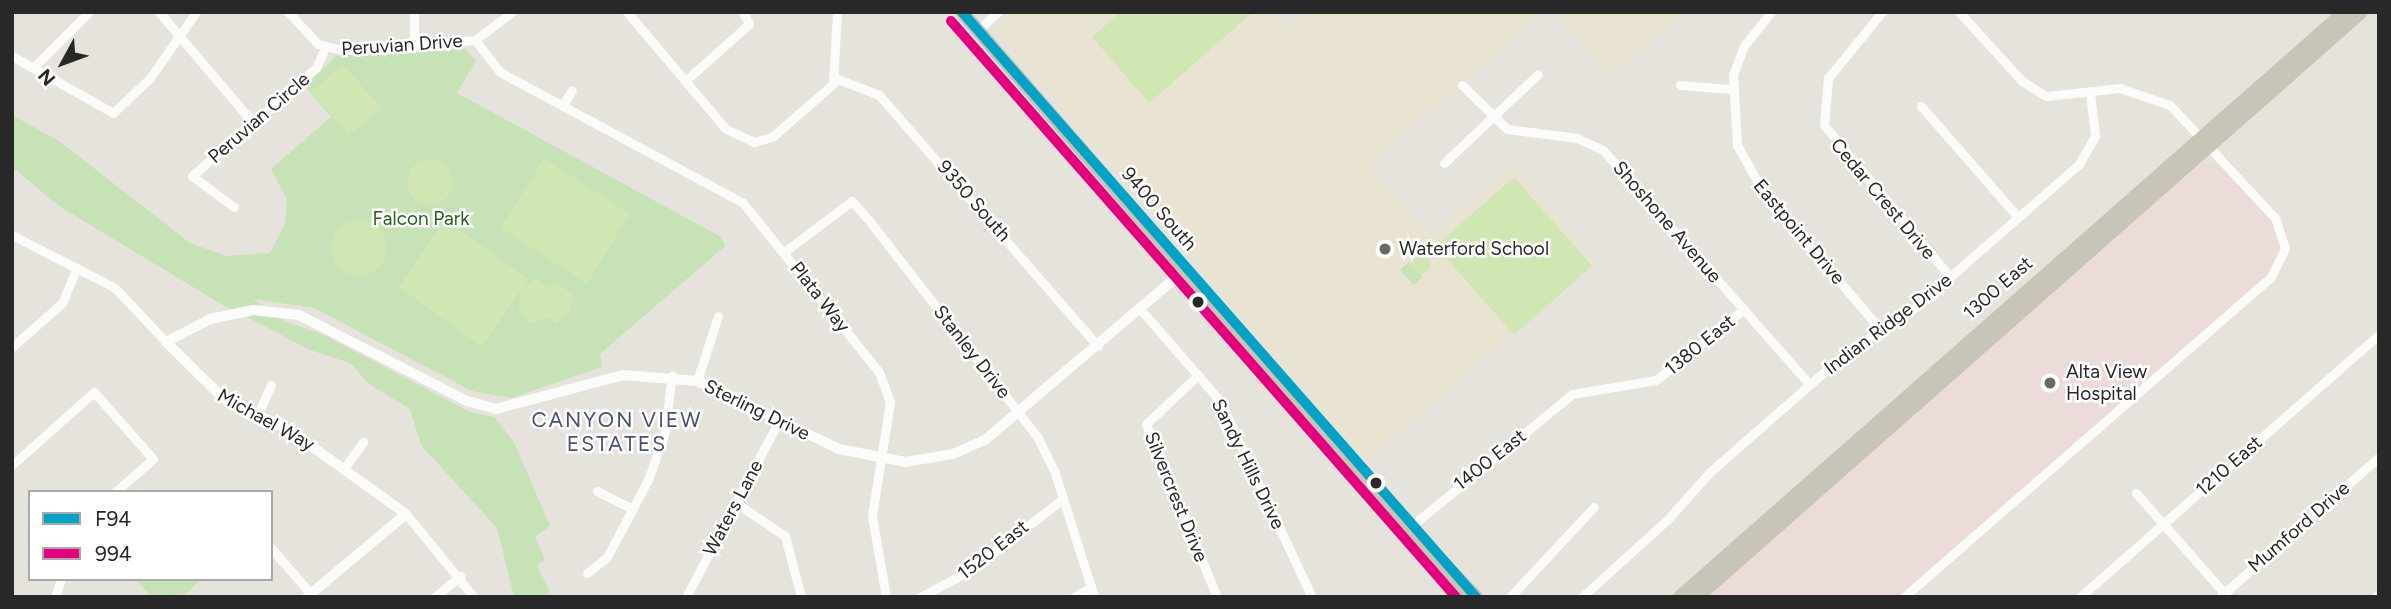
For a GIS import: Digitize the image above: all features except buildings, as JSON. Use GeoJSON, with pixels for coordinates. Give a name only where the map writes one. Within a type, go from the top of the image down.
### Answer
{"type":"FeatureCollection","features":[{"type":"Feature","properties":{"kind":"main road","name":"9400 South"},"geometry":{"type":"LineString","coordinates":[[962,12],[1409,528],[1476,597]]}},
{"type":"Feature","properties":{"kind":"main road","name":"1300 East"},"geometry":{"type":"LineString","coordinates":[[1697,597],[2207,140],[2345,12]]}},
{"type":"Feature","properties":{"kind":"main road","name":"1300 East"},"geometry":{"type":"LineString","coordinates":[[1680,597],[2207,140],[2361,12]]}},
{"type":"Feature","properties":{"kind":"main road","name":"9400 South"},"geometry":{"type":"LineString","coordinates":[[1409,528],[1413,542],[1457,597]]}},
{"type":"Feature","properties":{"kind":"street"},"geometry":{"type":"LineString","coordinates":[[33,68],[89,12]]}},
{"type":"Feature","properties":{"kind":"street"},"geometry":{"type":"LineString","coordinates":[[159,12],[253,123]]}},
{"type":"Feature","properties":{"kind":"street"},"geometry":{"type":"LineString","coordinates":[[12,56],[113,113],[150,78],[196,12]]}},
{"type":"Feature","properties":{"kind":"street"},"geometry":{"type":"LineString","coordinates":[[288,12],[325,48]]}},
{"type":"Feature","properties":{"kind":"street"},"geometry":{"type":"LineString","coordinates":[[414,12],[414,46]]}},
{"type":"Feature","properties":{"kind":"street","name":"Peruvian Drive"},"geometry":{"type":"LineString","coordinates":[[325,48],[414,46],[475,40],[512,12]]}},
{"type":"Feature","properties":{"kind":"street"},"geometry":{"type":"LineString","coordinates":[[627,12],[735,137],[754,142],[779,131],[835,78],[837,12]]}},
{"type":"Feature","properties":{"kind":"street"},"geometry":{"type":"LineString","coordinates":[[685,81],[749,24],[743,12]]}},
{"type":"Feature","properties":{"kind":"street"},"geometry":{"type":"LineString","coordinates":[[978,30],[998,12]]}},
{"type":"Feature","properties":{"kind":"street","name":"Eastpoint Drive"},"geometry":{"type":"LineString","coordinates":[[1771,12],[1744,46],[1730,89],[1737,145],[1753,179],[1881,330]]}},
{"type":"Feature","properties":{"kind":"street","name":"Cedar Crest Drive"},"geometry":{"type":"LineString","coordinates":[[1882,12],[1828,78],[1824,125],[1950,277]]}},
{"type":"Feature","properties":{"kind":"street"},"geometry":{"type":"LineString","coordinates":[[1904,597],[2278,269],[2285,248],[2279,224],[2207,140],[2150,94],[2090,93],[2057,97],[2033,90],[1963,13]]}},
{"type":"Feature","properties":{"kind":"street","name":"Plata Way"},"geometry":{"type":"LineString","coordinates":[[475,40],[493,68],[734,196],[785,252],[886,385],[889,417],[881,461],[873,540],[886,597]]}},
{"type":"Feature","properties":{"kind":"street","name":"Peruvian Circle"},"geometry":{"type":"LineString","coordinates":[[234,207],[192,176],[316,68],[325,48]]}},
{"type":"Feature","properties":{"kind":"street"},"geometry":{"type":"LineString","coordinates":[[1444,163],[1538,74]]}},
{"type":"Feature","properties":{"kind":"street","name":"9350 South"},"geometry":{"type":"LineString","coordinates":[[835,78],[879,95],[1098,346]]}},
{"type":"Feature","properties":{"kind":"street","name":"Shoshone Avenue"},"geometry":{"type":"LineString","coordinates":[[1462,85],[1492,118],[1523,134],[1577,138],[1603,150],[1810,385]]}},
{"type":"Feature","properties":{"kind":"street"},"geometry":{"type":"LineString","coordinates":[[1680,85],[1730,89]]}},
{"type":"Feature","properties":{"kind":"street"},"geometry":{"type":"LineString","coordinates":[[563,106],[572,90]]}},
{"type":"Feature","properties":{"kind":"street","name":"Indian Ridge Drive"},"geometry":{"type":"LineString","coordinates":[[1583,597],[1810,385],[1950,277],[2092,149],[2090,93]]}},
{"type":"Feature","properties":{"kind":"street"},"geometry":{"type":"LineString","coordinates":[[1921,106],[2018,218]]}},
{"type":"Feature","properties":{"kind":"street","name":"Stanley Drive"},"geometry":{"type":"LineString","coordinates":[[785,252],[852,201],[1020,413],[1048,456],[1092,592]]}},
{"type":"Feature","properties":{"kind":"street","name":"Michael Way"},"geometry":{"type":"LineString","coordinates":[[12,235],[115,288],[207,386],[345,467],[406,514],[460,576],[474,597]]}},
{"type":"Feature","properties":{"kind":"street"},"geometry":{"type":"LineString","coordinates":[[12,347],[62,303],[77,268]]}},
{"type":"Feature","properties":{"kind":"street","name":"Sterling Drive"},"geometry":{"type":"LineString","coordinates":[[166,342],[225,315],[283,312],[315,321],[467,401],[496,409],[615,377],[672,376],[697,381],[839,449],[881,461],[953,454],[1020,413],[1186,269]]}},
{"type":"Feature","properties":{"kind":"street","name":"1380 East"},"geometry":{"type":"LineString","coordinates":[[1573,394],[1656,380],[1744,309]]}},
{"type":"Feature","properties":{"kind":"street","name":"Sandy Hills Drive"},"geometry":{"type":"LineString","coordinates":[[1140,310],[1198,375],[1225,412],[1312,597]]}},
{"type":"Feature","properties":{"kind":"street"},"geometry":{"type":"LineString","coordinates":[[697,381],[718,316]]}},
{"type":"Feature","properties":{"kind":"street"},"geometry":{"type":"LineString","coordinates":[[2375,338],[2379,349]]}},
{"type":"Feature","properties":{"kind":"street","name":"1210 East"},"geometry":{"type":"LineString","coordinates":[[2080,597],[2375,338]]}},
{"type":"Feature","properties":{"kind":"street","name":"Silvercrest Drive"},"geometry":{"type":"LineString","coordinates":[[1198,375],[1146,424],[1217,597]]}},
{"type":"Feature","properties":{"kind":"street"},"geometry":{"type":"LineString","coordinates":[[587,573],[607,557],[656,461],[672,376]]}},
{"type":"Feature","properties":{"kind":"street"},"geometry":{"type":"LineString","coordinates":[[258,414],[271,384]]}},
{"type":"Feature","properties":{"kind":"street"},"geometry":{"type":"LineString","coordinates":[[12,465],[94,392],[153,459],[117,490]]}},
{"type":"Feature","properties":{"kind":"street","name":"1400 East"},"geometry":{"type":"LineString","coordinates":[[1409,528],[1573,394]]}},
{"type":"Feature","properties":{"kind":"street","name":"Waters Lane"},"geometry":{"type":"LineString","coordinates":[[686,597],[780,419]]}},
{"type":"Feature","properties":{"kind":"street"},"geometry":{"type":"LineString","coordinates":[[345,467],[363,442]]}},
{"type":"Feature","properties":{"kind":"street","name":"Mumford Drive"},"geometry":{"type":"LineString","coordinates":[[2224,596],[2379,457]]}},
{"type":"Feature","properties":{"kind":"street"},"geometry":{"type":"LineString","coordinates":[[597,491],[633,509]]}},
{"type":"Feature","properties":{"kind":"street"},"geometry":{"type":"LineString","coordinates":[[2136,493],[2224,596]]}},
{"type":"Feature","properties":{"kind":"street","name":"1520 East"},"geometry":{"type":"LineString","coordinates":[[920,597],[970,571],[1063,499]]}},
{"type":"Feature","properties":{"kind":"street"},"geometry":{"type":"LineString","coordinates":[[736,503],[785,536],[801,597]]}},
{"type":"Feature","properties":{"kind":"street"},"geometry":{"type":"LineString","coordinates":[[1510,597],[1594,506]]}},
{"type":"Feature","properties":{"kind":"street"},"geometry":{"type":"LineString","coordinates":[[273,550],[309,595],[406,514]]}},
{"type":"Feature","properties":{"kind":"street"},"geometry":{"type":"LineString","coordinates":[[436,597],[460,576]]}},
{"type":"Feature","properties":{"kind":"street"},"geometry":{"type":"LineString","coordinates":[[1074,597],[1092,592]]}},
{"type":"Feature","properties":{"kind":"shaded area","name":"Waterford School"},"geometry":{"type":"Polygon","coordinates":[[[1011,12],[1268,12],[1285,31],[1306,12],[1533,12],[1538,18],[1369,165],[1430,236],[1513,165],[1597,262],[1366,461],[993,28],[1011,12]]]}},
{"type":"Feature","properties":{"kind":"shaded area"},"geometry":{"type":"Polygon","coordinates":[[[1555,12],[1684,12],[1610,76],[1555,12]]]}},
{"type":"Feature","properties":{"kind":"shaded area","name":"Alta View Hospital"},"geometry":{"type":"Polygon","coordinates":[[[2226,155],[2286,227],[2290,251],[2281,274],[1913,597],[1706,597],[2144,212],[2203,163],[2216,164],[2226,155]]]}},
{"type":"Feature","properties":{"kind":"green space"},"geometry":{"type":"Polygon","coordinates":[[[1121,12],[1253,12],[1149,103],[1092,37],[1121,12]]]}},
{"type":"Feature","properties":{"kind":"green space","name":"Falcon Park"},"geometry":{"type":"Polygon","coordinates":[[[465,49],[476,61],[457,93],[721,237],[725,246],[600,354],[602,367],[511,398],[472,391],[314,308],[253,299],[284,321],[324,335],[470,412],[494,417],[514,442],[550,526],[535,537],[545,560],[537,566],[550,592],[541,597],[514,597],[497,528],[421,445],[410,409],[369,384],[350,363],[310,350],[216,301],[59,206],[12,167],[12,115],[59,141],[190,243],[226,256],[270,253],[285,224],[287,200],[271,169],[331,117],[305,86],[336,56],[465,49]]]}},
{"type":"Feature","properties":{"kind":"green space"},"geometry":{"type":"Polygon","coordinates":[[[343,64],[381,108],[349,136],[311,92],[343,64]]]}},
{"type":"Feature","properties":{"kind":"green space"},"geometry":{"type":"Polygon","coordinates":[[[544,158],[630,214],[587,284],[501,228],[544,158]]]}},
{"type":"Feature","properties":{"kind":"green space"},"geometry":{"type":"Polygon","coordinates":[[[430,159],[446,166],[453,182],[446,198],[430,205],[414,198],[407,182],[414,166],[430,159]]]}},
{"type":"Feature","properties":{"kind":"green space"},"geometry":{"type":"Polygon","coordinates":[[[1514,177],[1592,266],[1514,335],[1436,246],[1514,177]]]}},
{"type":"Feature","properties":{"kind":"green space"},"geometry":{"type":"Polygon","coordinates":[[[445,219],[528,279],[523,288],[536,279],[550,288],[557,282],[572,295],[571,312],[555,324],[549,317],[531,324],[519,311],[520,291],[482,347],[399,287],[445,219]]]}},
{"type":"Feature","properties":{"kind":"green space"},"geometry":{"type":"Polygon","coordinates":[[[354,220],[364,220],[379,228],[385,237],[385,259],[379,268],[364,276],[354,276],[336,264],[331,253],[331,243],[343,225],[354,220]]]}},
{"type":"Feature","properties":{"kind":"green space"},"geometry":{"type":"Polygon","coordinates":[[[1417,256],[1425,256],[1430,265],[1428,272],[1417,274],[1412,269],[1412,261],[1417,256]]]}},
{"type":"Feature","properties":{"kind":"green space"},"geometry":{"type":"Polygon","coordinates":[[[1409,262],[1423,277],[1414,285],[1400,270],[1409,262]]]}},
{"type":"Feature","properties":{"kind":"green space"},"geometry":{"type":"Polygon","coordinates":[[[138,581],[200,581],[185,594],[151,597],[138,581]]]}},
{"type":"Feature","properties":{"kind":"transit line","name":"F94"},"geometry":{"type":"LineString","coordinates":[[962,12],[1476,597]]}},
{"type":"Feature","properties":{"kind":"transit line","name":"994"},"geometry":{"type":"LineString","coordinates":[[951,21],[1456,597]]}},
{"type":"Feature","properties":{"kind":"place","name":"Waterford School"},"geometry":{"type":"Point","coordinates":[1385,249]}},
{"type":"Feature","properties":{"kind":"place","name":"Alta View Hospital"},"geometry":{"type":"Point","coordinates":[2050,383]}},
{"type":"Feature","properties":{"kind":"district","name":"CANYON VIEW ESTATES"},"geometry":{"type":"Point","coordinates":[617,432]}}]}
